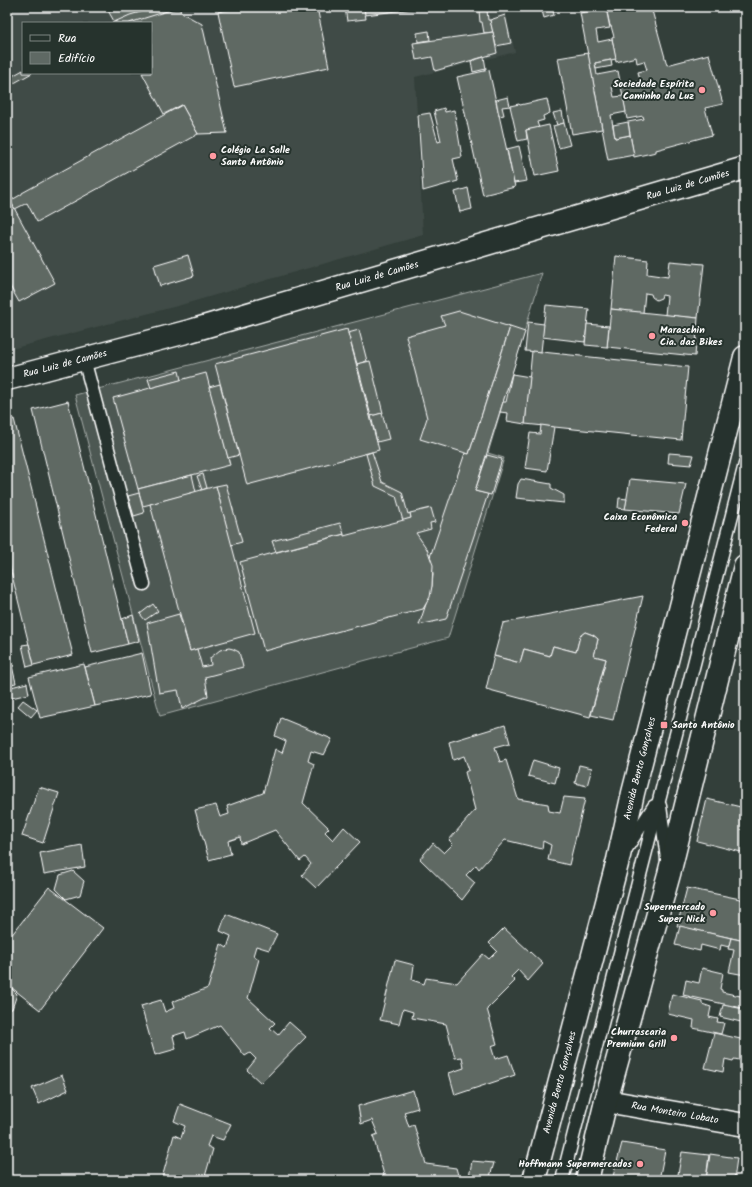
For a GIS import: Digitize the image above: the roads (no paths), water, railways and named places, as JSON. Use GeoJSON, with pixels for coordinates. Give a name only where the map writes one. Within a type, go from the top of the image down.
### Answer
{"type":"FeatureCollection","features":[{"type":"Feature","properties":{"kind":"main road","name":"Rua Luiz de Camões"},"geometry":{"type":"LineString","coordinates":[[7,379],[190,331],[745,168]]}},
{"type":"Feature","properties":{"kind":"main road","name":"Avenida Bento Gonçalves"},"geometry":{"type":"LineString","coordinates":[[534,1180],[618,860],[633,793],[745,357]]}},
{"type":"Feature","properties":{"kind":"main road"},"geometry":{"type":"LineString","coordinates":[[587,1180],[606,1101],[669,874],[745,566]]}},
{"type":"Feature","properties":{"kind":"main road","name":"Rua Monteiro Lobato"},"geometry":{"type":"LineString","coordinates":[[606,1101],[745,1125]]}},
{"type":"Feature","properties":{"kind":"lane"},"geometry":{"type":"LineString","coordinates":[[84,359],[144,584]]}},
{"type":"Feature","properties":{"kind":"lane"},"geometry":{"type":"LineString","coordinates":[[562,1180],[745,464]]}},
{"type":"Feature","properties":{"kind":"lane"},"geometry":{"type":"LineString","coordinates":[[618,860],[660,799]]}},
{"type":"Feature","properties":{"kind":"lane"},"geometry":{"type":"LineString","coordinates":[[660,799],[669,874]]}},
{"type":"Feature","properties":{"kind":"place","name":"Sociedade Espírita Caminho da Luz"},"geometry":{"type":"Point","coordinates":[702,90]}},
{"type":"Feature","properties":{"kind":"place","name":"Colégio La Salle Santo Antônio"},"geometry":{"type":"Point","coordinates":[213,156]}},
{"type":"Feature","properties":{"kind":"place","name":"Maraschin Cia. das Bikes"},"geometry":{"type":"Point","coordinates":[652,336]}},
{"type":"Feature","properties":{"kind":"place","name":"Caixa Econômica Federal"},"geometry":{"type":"Point","coordinates":[685,523]}},
{"type":"Feature","properties":{"kind":"place","name":"Santo Antônio"},"geometry":{"type":"Point","coordinates":[664,725]}},
{"type":"Feature","properties":{"kind":"place","name":"Supermercado Super Nick"},"geometry":{"type":"Point","coordinates":[713,913]}},
{"type":"Feature","properties":{"kind":"place","name":"Churrascaria Premium Grill"},"geometry":{"type":"Point","coordinates":[674,1038]}},
{"type":"Feature","properties":{"kind":"place","name":"Hoffmann Supermercados"},"geometry":{"type":"Point","coordinates":[640,1164]}}]}
